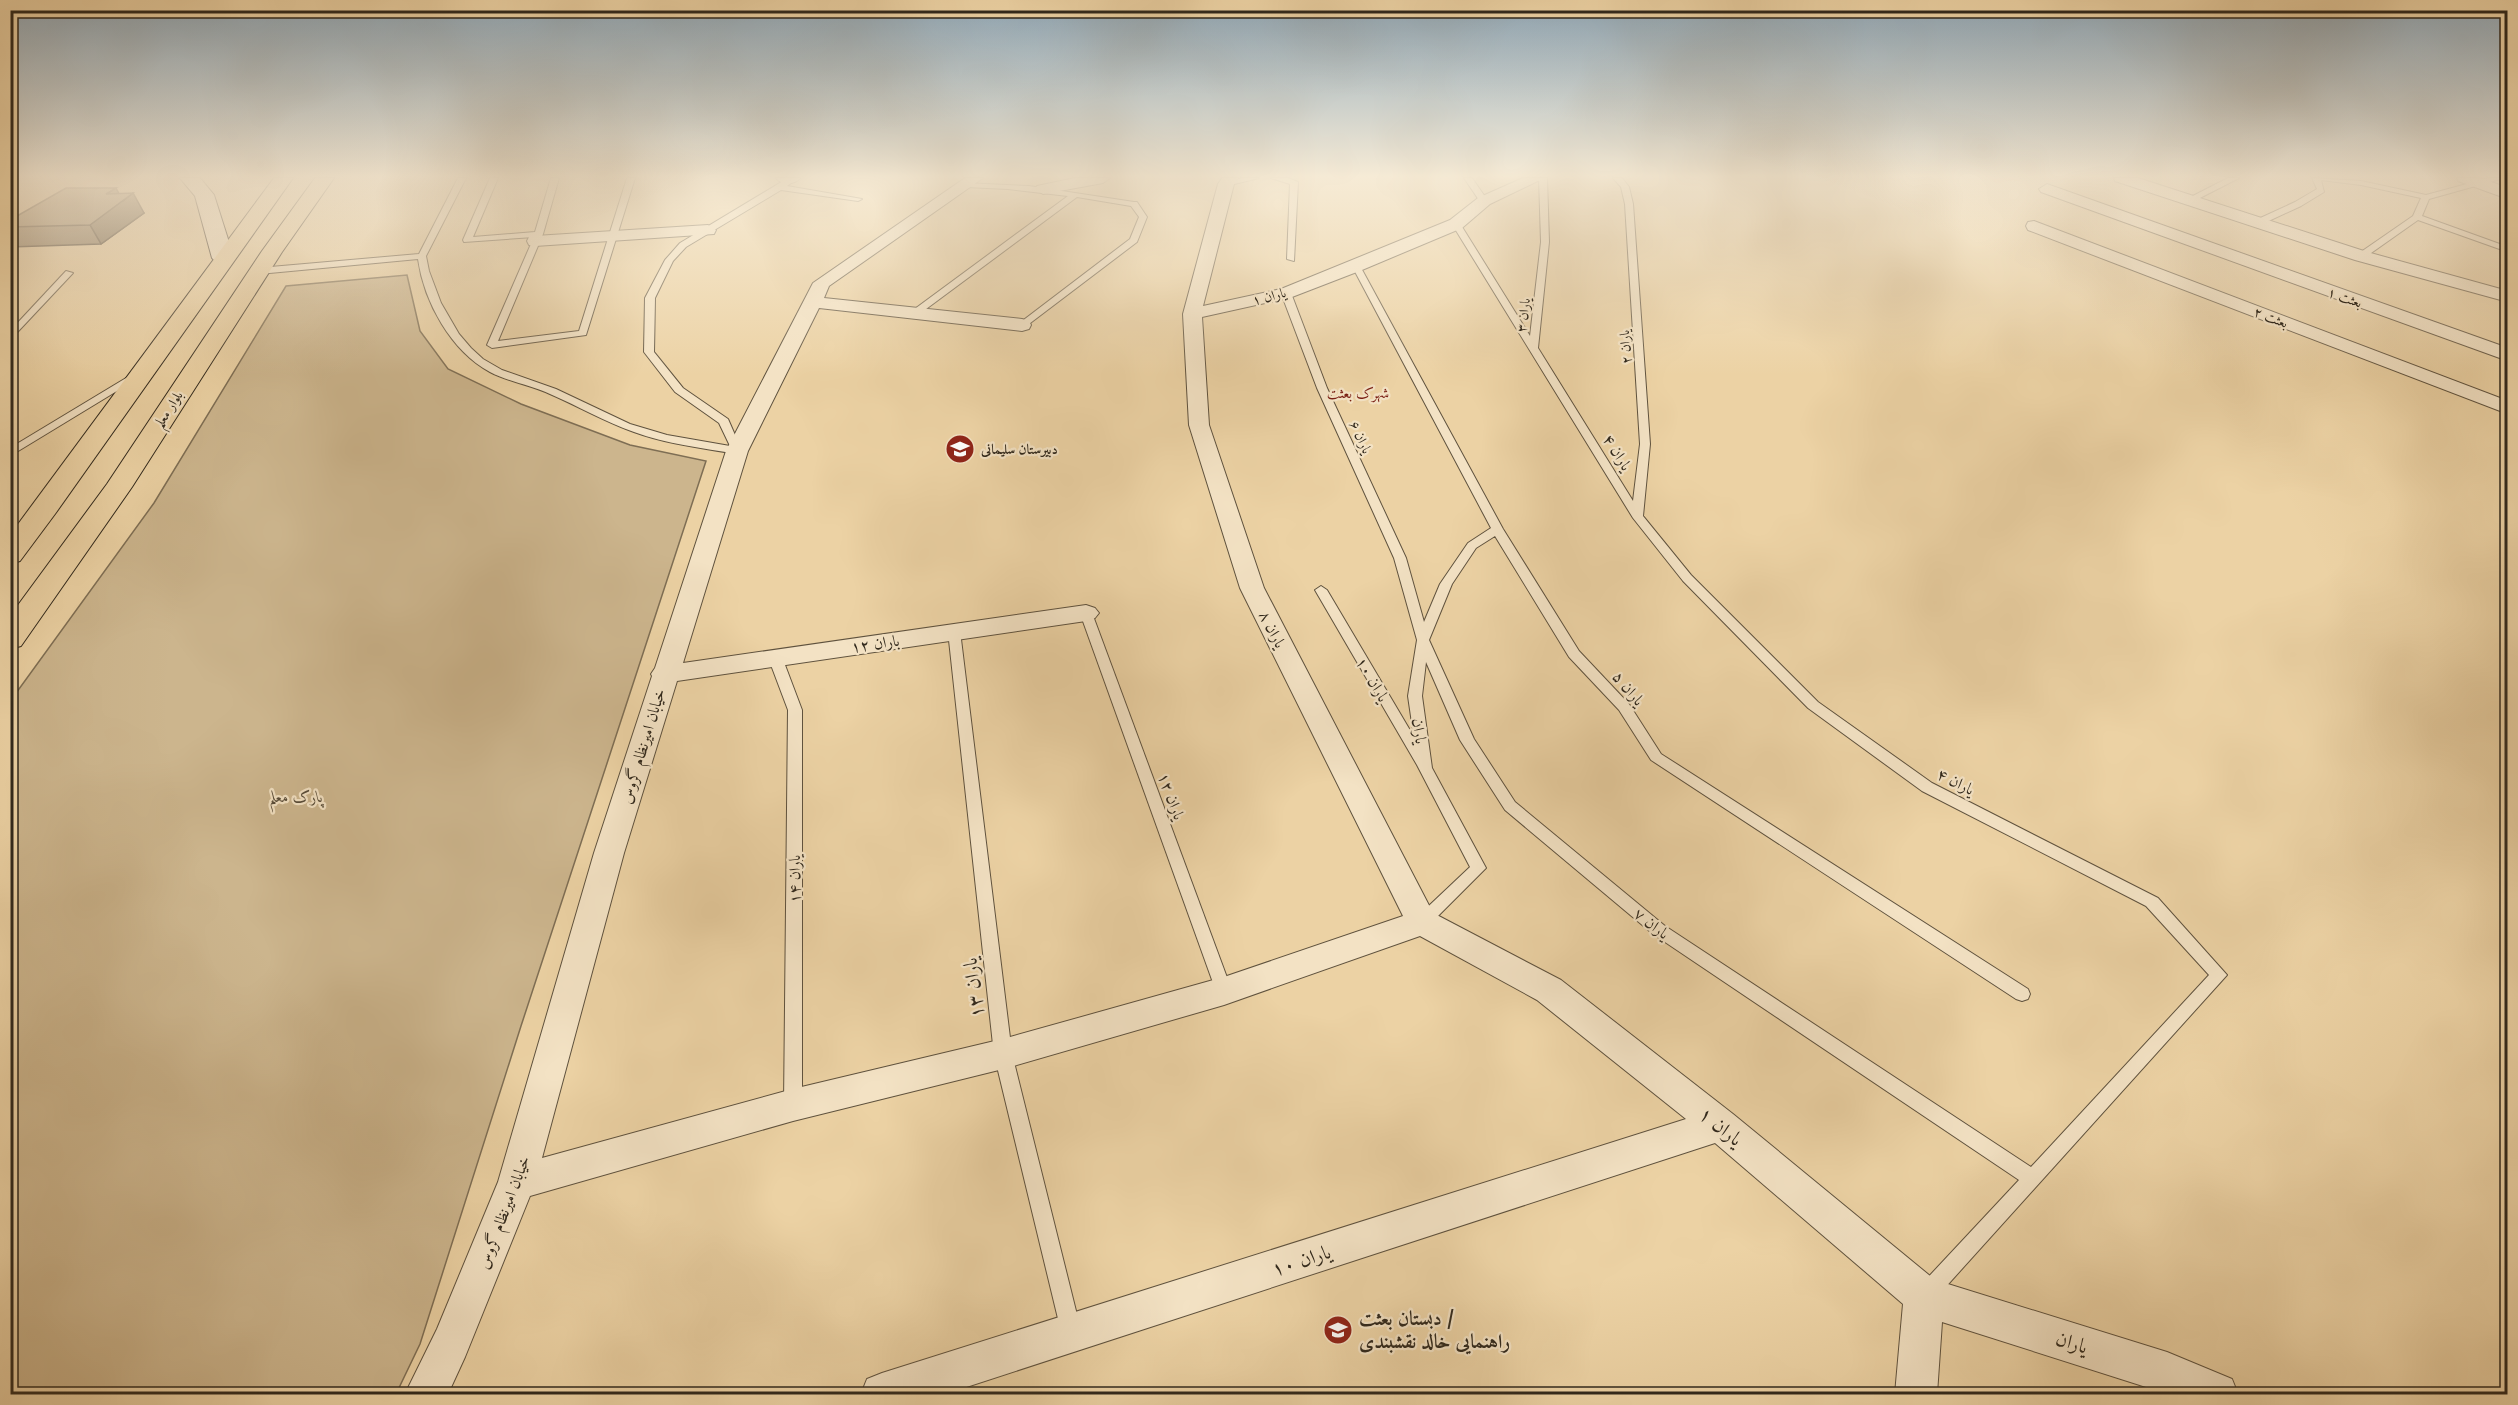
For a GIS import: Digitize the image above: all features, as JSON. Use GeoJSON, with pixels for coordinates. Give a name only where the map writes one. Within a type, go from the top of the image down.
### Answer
{"type":"FeatureCollection","features":[{"type":"Feature","properties":{"kind":"main road"},"geometry":{"type":"LineString","coordinates":[[219,244],[224,258]]}},
{"type":"Feature","properties":{"kind":"main road"},"geometry":{"type":"LineString","coordinates":[[10,555],[235,244]]}},
{"type":"Feature","properties":{"kind":"main road","name":"بلوار معلم"},"geometry":{"type":"LineString","coordinates":[[10,639],[118,487],[278,244]]}},
{"type":"Feature","properties":{"kind":"street","name":"خیابان امیرنظام گروس"},"geometry":{"type":"LineString","coordinates":[[426,1395],[451,1342],[518,1182],[609,853],[664,674],[737,451],[822,283],[880,244]]}},
{"type":"Feature","properties":{"kind":"street","name":"یاران ۸"},"geometry":{"type":"LineString","coordinates":[[1211,244],[1192,314],[1199,425],[1252,588],[1422,922]]}},
{"type":"Feature","properties":{"kind":"street","name":"یاران ۱"},"geometry":{"type":"LineString","coordinates":[[1192,314],[1286,293],[1409,244]]}},
{"type":"Feature","properties":{"kind":"street","name":"بعثت ۲"},"geometry":{"type":"LineString","coordinates":[[2080,244],[2508,408]]}},
{"type":"Feature","properties":{"kind":"street","name":"بعثت ۱"},"geometry":{"type":"LineString","coordinates":[[2199,244],[2508,355]]}},
{"type":"Feature","properties":{"kind":"street"},"geometry":{"type":"LineString","coordinates":[[2324,244],[2401,268],[2505,296]]}},
{"type":"Feature","properties":{"kind":"street"},"geometry":{"type":"LineString","coordinates":[[813,302],[1022,325]]}},
{"type":"Feature","properties":{"kind":"street","name":"باران ۱۲"},"geometry":{"type":"LineString","coordinates":[[664,674],[1086,613]]}},
{"type":"Feature","properties":{"kind":"street"},"geometry":{"type":"LineString","coordinates":[[518,1182],[793,1105],[1003,1054],[1224,991],[1422,922]]}},
{"type":"Feature","properties":{"kind":"street","name":"یاران ۱"},"geometry":{"type":"LineString","coordinates":[[1422,922],[1549,990],[1720,1125],[1924,1296]]}},
{"type":"Feature","properties":{"kind":"street","name":"یاران ۱۰"},"geometry":{"type":"LineString","coordinates":[[882,1395],[1720,1125]]}},
{"type":"Feature","properties":{"kind":"street"},"geometry":{"type":"LineString","coordinates":[[1916,1395],[1924,1296]]}},
{"type":"Feature","properties":{"kind":"street","name":"یاران"},"geometry":{"type":"LineString","coordinates":[[1924,1296],[2167,1373],[2217,1395]]}},
{"type":"Feature","properties":{"kind":"lane"},"geometry":{"type":"LineString","coordinates":[[428,244],[422,256],[423,268],[437,304],[462,344],[490,369],[584,405],[625,426],[659,437],[737,451]]}},
{"type":"Feature","properties":{"kind":"lane"},"geometry":{"type":"LineString","coordinates":[[534,244],[492,345],[583,333],[610,244]]}},
{"type":"Feature","properties":{"kind":"lane"},"geometry":{"type":"LineString","coordinates":[[685,244],[669,260],[650,298],[649,351],[679,390],[724,422],[737,451]]}},
{"type":"Feature","properties":{"kind":"lane"},"geometry":{"type":"LineString","coordinates":[[915,313],[1009,244]]}},
{"type":"Feature","properties":{"kind":"lane"},"geometry":{"type":"LineString","coordinates":[[1022,325],[1129,244]]}},
{"type":"Feature","properties":{"kind":"lane"},"geometry":{"type":"LineString","coordinates":[[1291,259],[1292,244]]}},
{"type":"Feature","properties":{"kind":"lane","name":"یاران ۴"},"geometry":{"type":"LineString","coordinates":[[1468,244],[1637,516],[1687,578],[1813,705],[1927,787],[2152,902],[2219,975],[1924,1296]]}},
{"type":"Feature","properties":{"kind":"lane","name":"یاران ۳"},"geometry":{"type":"LineString","coordinates":[[1533,348],[1543,244]]}},
{"type":"Feature","properties":{"kind":"lane","name":"یاران ۲"},"geometry":{"type":"LineString","coordinates":[[1632,244],[1645,444],[1637,516]]}},
{"type":"Feature","properties":{"kind":"lane"},"geometry":{"type":"LineString","coordinates":[[2361,256],[2379,244]]}},
{"type":"Feature","properties":{"kind":"lane"},"geometry":{"type":"LineString","coordinates":[[2490,244],[2508,250]]}},
{"type":"Feature","properties":{"kind":"lane"},"geometry":{"type":"LineString","coordinates":[[259,271],[422,256]]}},
{"type":"Feature","properties":{"kind":"lane","name":"یاران ۵"},"geometry":{"type":"LineString","coordinates":[[1356,266],[1497,529],[1574,654],[1624,707],[1656,757],[2022,994]]}},
{"type":"Feature","properties":{"kind":"lane"},"geometry":{"type":"LineString","coordinates":[[10,337],[69,273]]}},
{"type":"Feature","properties":{"kind":"lane","name":"یاران ۶"},"geometry":{"type":"LineString","coordinates":[[1286,293],[1322,388],[1400,558]]}},
{"type":"Feature","properties":{"kind":"lane"},"geometry":{"type":"LineString","coordinates":[[10,453],[146,369]]}},
{"type":"Feature","properties":{"kind":"lane","name":"یاران"},"geometry":{"type":"LineString","coordinates":[[1422,922],[1478,868],[1425,768],[1415,696],[1423,640],[1446,584],[1472,546],[1497,529]]}},
{"type":"Feature","properties":{"kind":"lane","name":"یاران ۷"},"geometry":{"type":"LineString","coordinates":[[1400,558],[1423,640],[1467,740],[1510,806],[1659,930],[2032,1178]]}},
{"type":"Feature","properties":{"kind":"lane","name":"یاران ۱۰"},"geometry":{"type":"LineString","coordinates":[[1321,590],[1425,768]]}},
{"type":"Feature","properties":{"kind":"lane","name":"یاران ۱۲"},"geometry":{"type":"LineString","coordinates":[[1086,613],[1224,991]]}},
{"type":"Feature","properties":{"kind":"lane","name":"یاران ۱۳"},"geometry":{"type":"LineString","coordinates":[[954,632],[1003,1054],[1072,1334]]}},
{"type":"Feature","properties":{"kind":"lane","name":"یاران ۱۴"},"geometry":{"type":"LineString","coordinates":[[776,657],[795,710],[793,1105]]}},
{"type":"Feature","properties":{"kind":"green space","name":"پارک معلم"},"geometry":{"type":"Polygon","coordinates":[[[407,275],[420,331],[448,369],[521,404],[630,445],[706,461],[521,1026],[420,1344],[396,1394],[11,1394],[11,700],[154,503],[286,286],[407,275]]]}},
{"type":"Feature","properties":{"kind":"place","name":"دبیرستان سلیمانی"},"geometry":{"type":"Point","coordinates":[960,449]}},
{"type":"Feature","properties":{"kind":"place","name":"دبستان بعثت / راهنمایی خالد نقشبندی"},"geometry":{"type":"Point","coordinates":[1338,1330]}},
{"type":"Feature","properties":{"kind":"district","name":"شهرک بعثت"},"geometry":{"type":"Point","coordinates":[1358,393]}}]}
